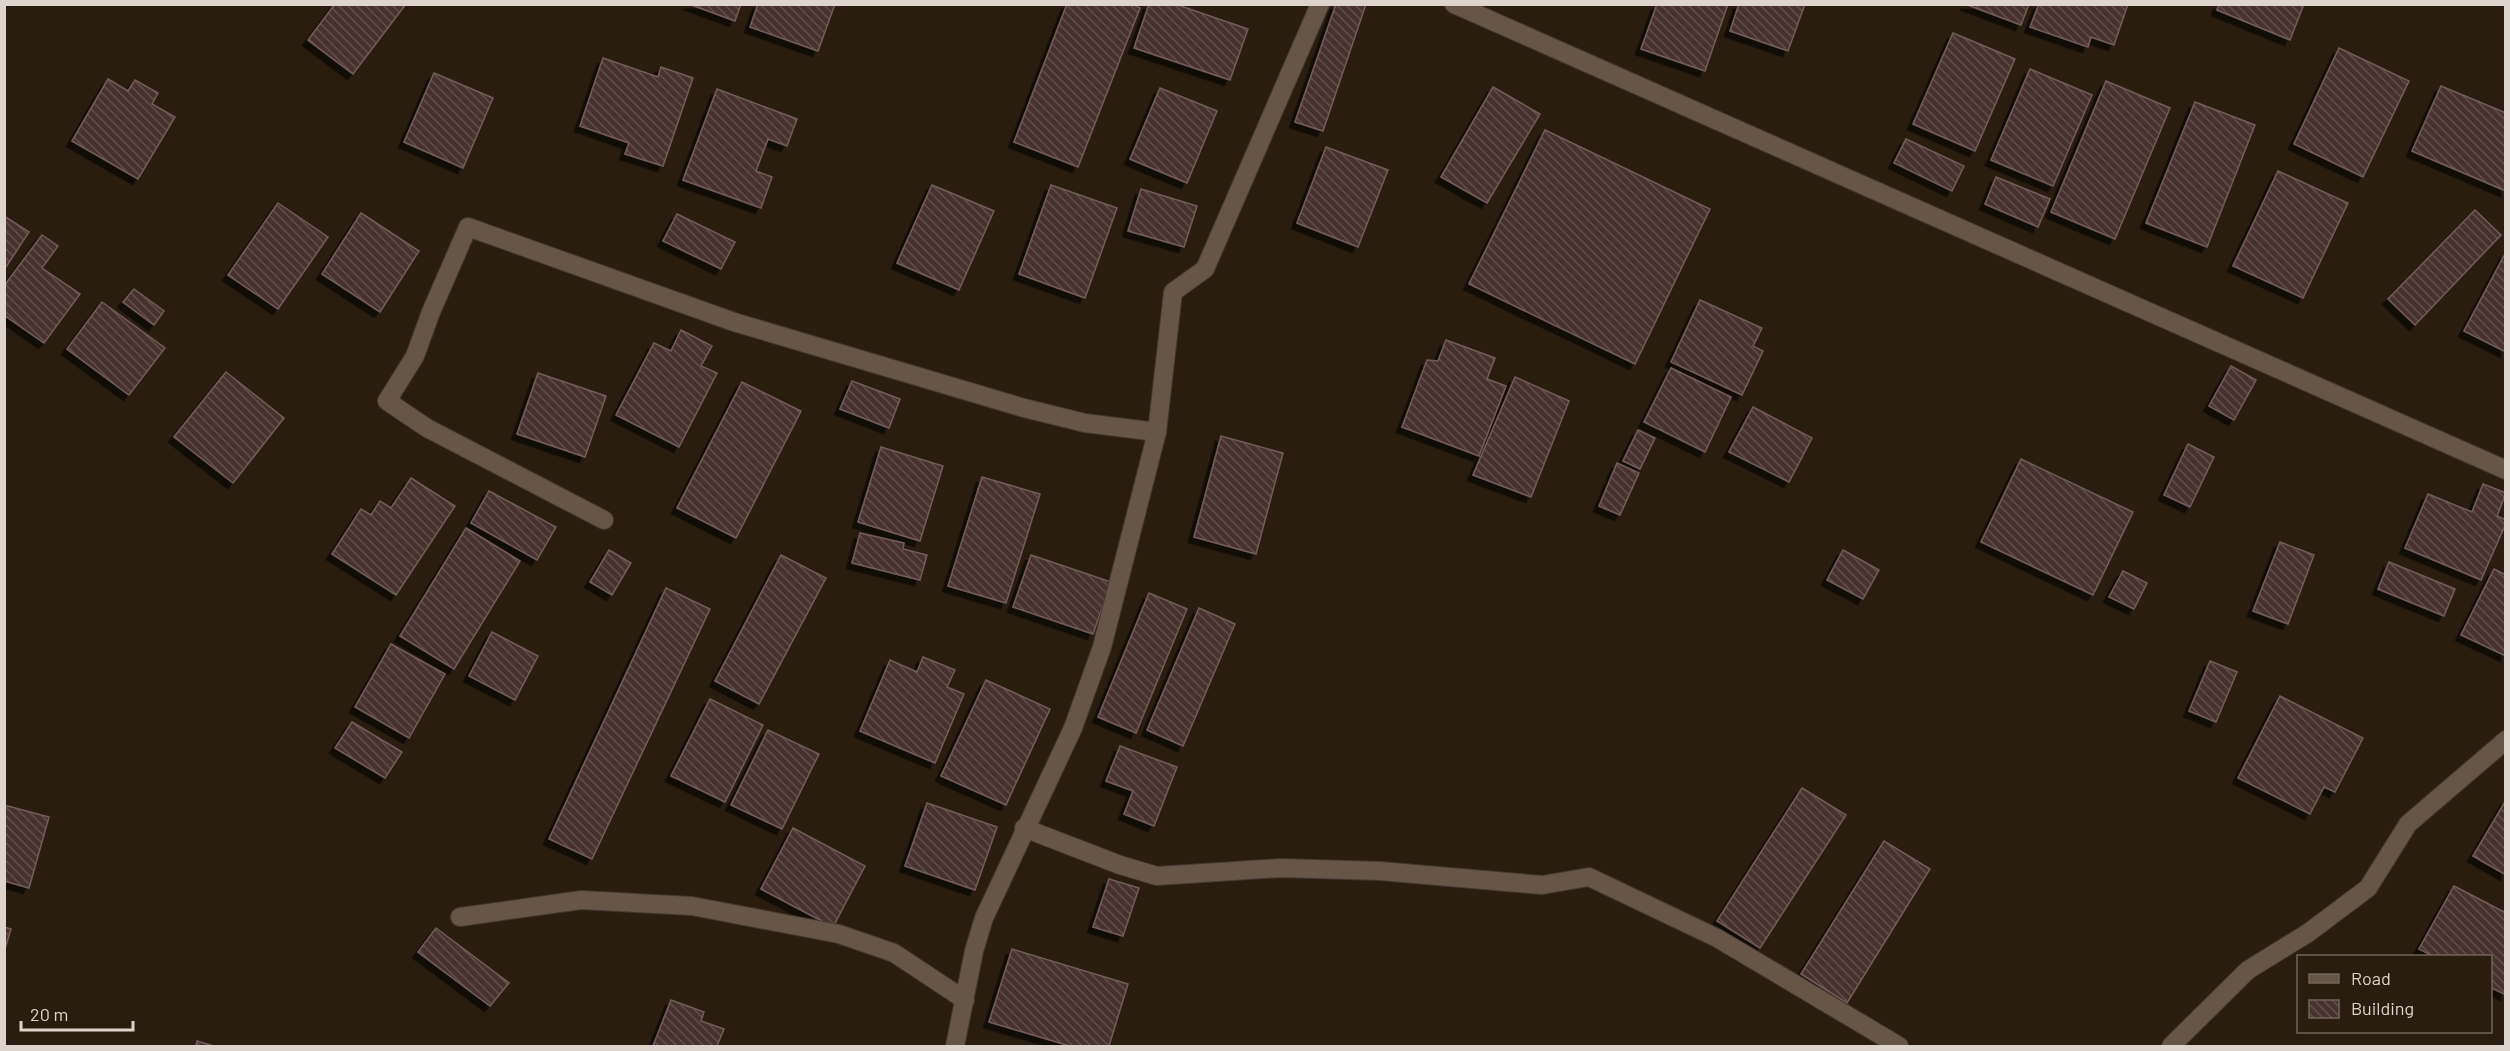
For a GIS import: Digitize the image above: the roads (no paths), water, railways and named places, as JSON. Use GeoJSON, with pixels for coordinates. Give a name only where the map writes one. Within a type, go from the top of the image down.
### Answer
{"type":"FeatureCollection","features":[{"type":"Feature","properties":{"kind":"street"},"geometry":{"type":"LineString","coordinates":[[956,1047],[974,951],[984,918],[1024,828],[1073,728],[1102,647],[1157,432],[1173,292],[1205,268],[1320,4]]}},
{"type":"Feature","properties":{"kind":"street"},"geometry":{"type":"LineString","coordinates":[[1454,4],[2505,470]]}},
{"type":"Feature","properties":{"kind":"street"},"geometry":{"type":"LineString","coordinates":[[604,520],[427,428],[387,401],[416,356],[431,312],[468,227],[734,322],[1024,408],[1085,423],[1157,432]]}},
{"type":"Feature","properties":{"kind":"street"},"geometry":{"type":"LineString","coordinates":[[2171,1047],[2248,970],[2308,933],[2368,888],[2408,824],[2505,740]]}},
{"type":"Feature","properties":{"kind":"street"},"geometry":{"type":"LineString","coordinates":[[1024,828],[1120,865],[1157,876],[1281,868],[1380,871],[1542,885],[1589,877],[1717,938],[1899,1047]]}},
{"type":"Feature","properties":{"kind":"street"},"geometry":{"type":"LineString","coordinates":[[460,917],[581,900],[692,906],[839,934],[894,953],[965,1000]]}}]}
